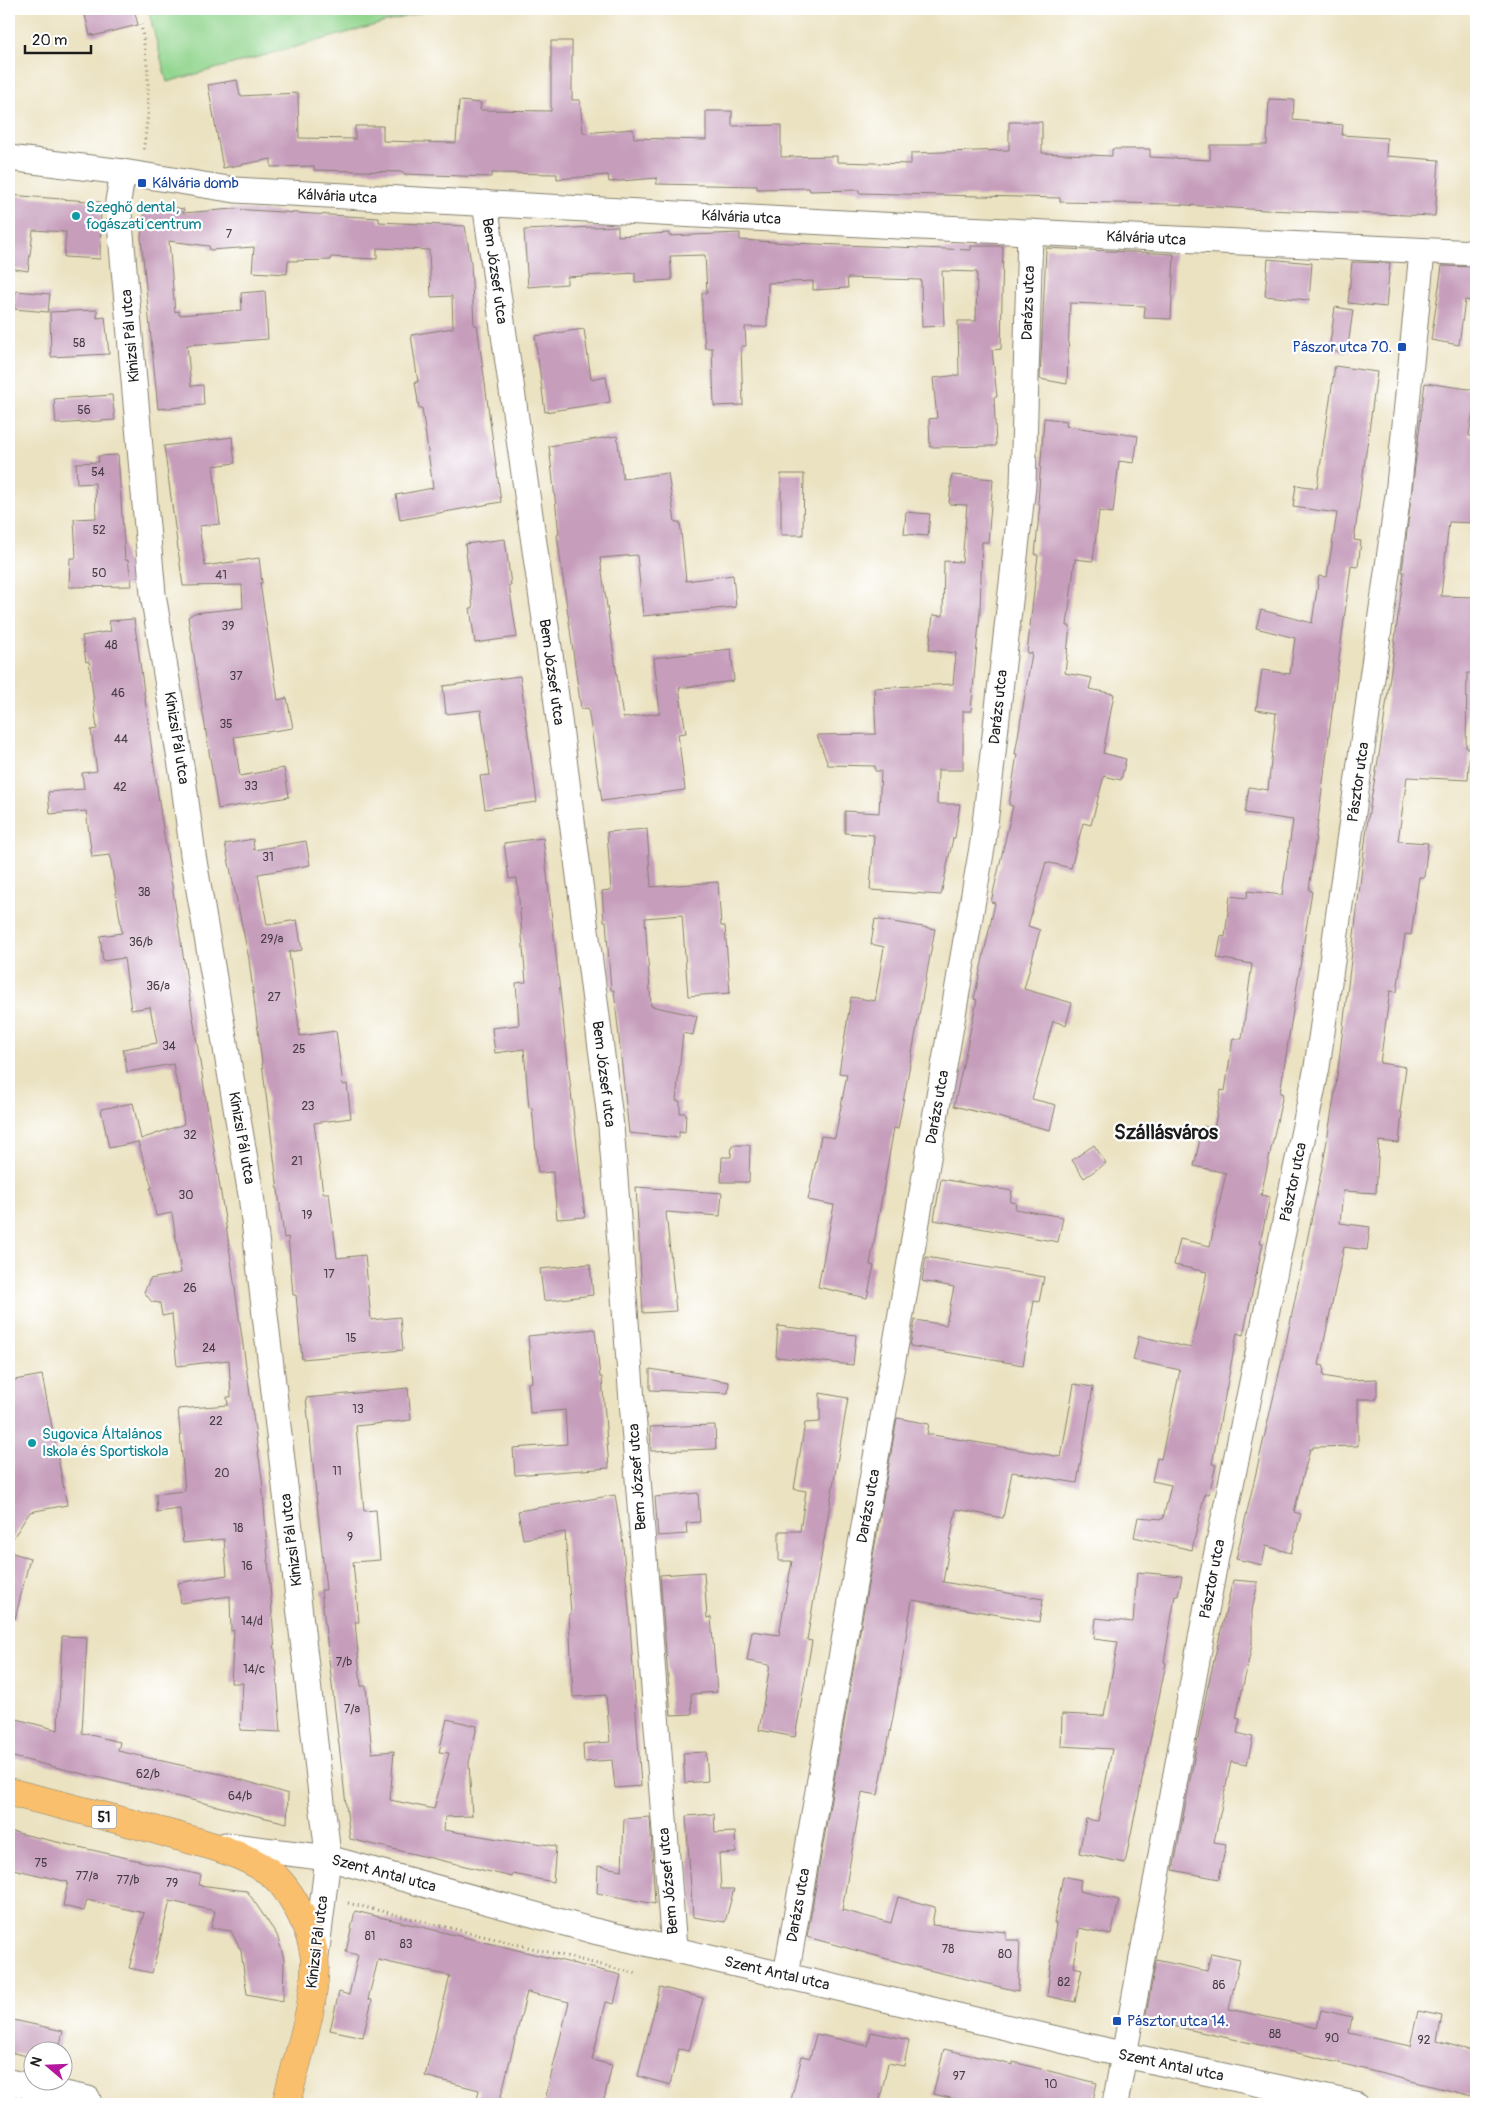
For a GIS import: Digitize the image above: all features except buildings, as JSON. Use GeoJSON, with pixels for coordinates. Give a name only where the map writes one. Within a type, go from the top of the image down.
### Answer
{"type":"FeatureCollection","features":[{"type":"Feature","properties":{"kind":"main road","name":"Szent Antal utca"},"geometry":{"type":"LineString","coordinates":[[9,1792],[200,1842],[243,1857],[270,1873],[283,1886],[305,1923],[315,1967]]}},
{"type":"Feature","properties":{"kind":"main road","name":"Kinizsi Pál utca"},"geometry":{"type":"LineString","coordinates":[[286,2104],[307,2018],[315,1967]]}},
{"type":"Feature","properties":{"kind":"street","name":"Kálvária utca"},"geometry":{"type":"LineString","coordinates":[[9,158],[133,165],[236,190],[1422,252],[1476,253]]}},
{"type":"Feature","properties":{"kind":"street","name":"Kinizsi Pál utca"},"geometry":{"type":"LineString","coordinates":[[133,165],[118,201],[153,594],[184,778],[193,855],[252,1195],[328,1858],[315,1967]]}},
{"type":"Feature","properties":{"kind":"street","name":"Bem József utca"},"geometry":{"type":"LineString","coordinates":[[485,204],[556,696],[611,1126],[674,1949]]}},
{"type":"Feature","properties":{"kind":"street","name":"Darázs utca"},"geometry":{"type":"LineString","coordinates":[[786,1975],[983,842],[1023,485],[1030,232]]}},
{"type":"Feature","properties":{"kind":"street","name":"Pásztor utca"},"geometry":{"type":"LineString","coordinates":[[1115,2104],[1218,1547],[1317,1067],[1398,495],[1422,252]]}},
{"type":"Feature","properties":{"kind":"street","name":"Szent Antal utca"},"geometry":{"type":"LineString","coordinates":[[200,1842],[328,1858],[594,1931],[1124,2055],[1354,2104]]}},
{"type":"Feature","properties":{"kind":"street"},"geometry":{"type":"LineString","coordinates":[[9,2082],[88,2099]]}},
{"type":"Feature","properties":{"kind":"path"},"geometry":{"type":"LineString","coordinates":[[133,165],[148,114],[148,70],[141,24]]}},
{"type":"Feature","properties":{"kind":"path"},"geometry":{"type":"LineString","coordinates":[[356,1865],[347,1904],[638,1974]]}},
{"type":"Feature","properties":{"kind":"green space"},"geometry":{"type":"Polygon","coordinates":[[[148,9],[434,9],[167,82],[148,9]]]}},
{"type":"Feature","properties":{"kind":"place","name":"Kálvária domb"},"geometry":{"type":"Point","coordinates":[142,183]}},
{"type":"Feature","properties":{"kind":"place","name":"Szeghő dental, fogászati centrum"},"geometry":{"type":"Point","coordinates":[76,216]}},
{"type":"Feature","properties":{"kind":"place","name":"Pászor utca 70."},"geometry":{"type":"Point","coordinates":[1402,347]}},
{"type":"Feature","properties":{"kind":"place","name":"Sugovica Általános Iskola és Sportiskola"},"geometry":{"type":"Point","coordinates":[32,1443]}},
{"type":"Feature","properties":{"kind":"place","name":"Pásztor utca 14."},"geometry":{"type":"Point","coordinates":[1117,2021]}},
{"type":"Feature","properties":{"kind":"district","name":"Szállásváros"},"geometry":{"type":"Point","coordinates":[1166,1132]}}]}
